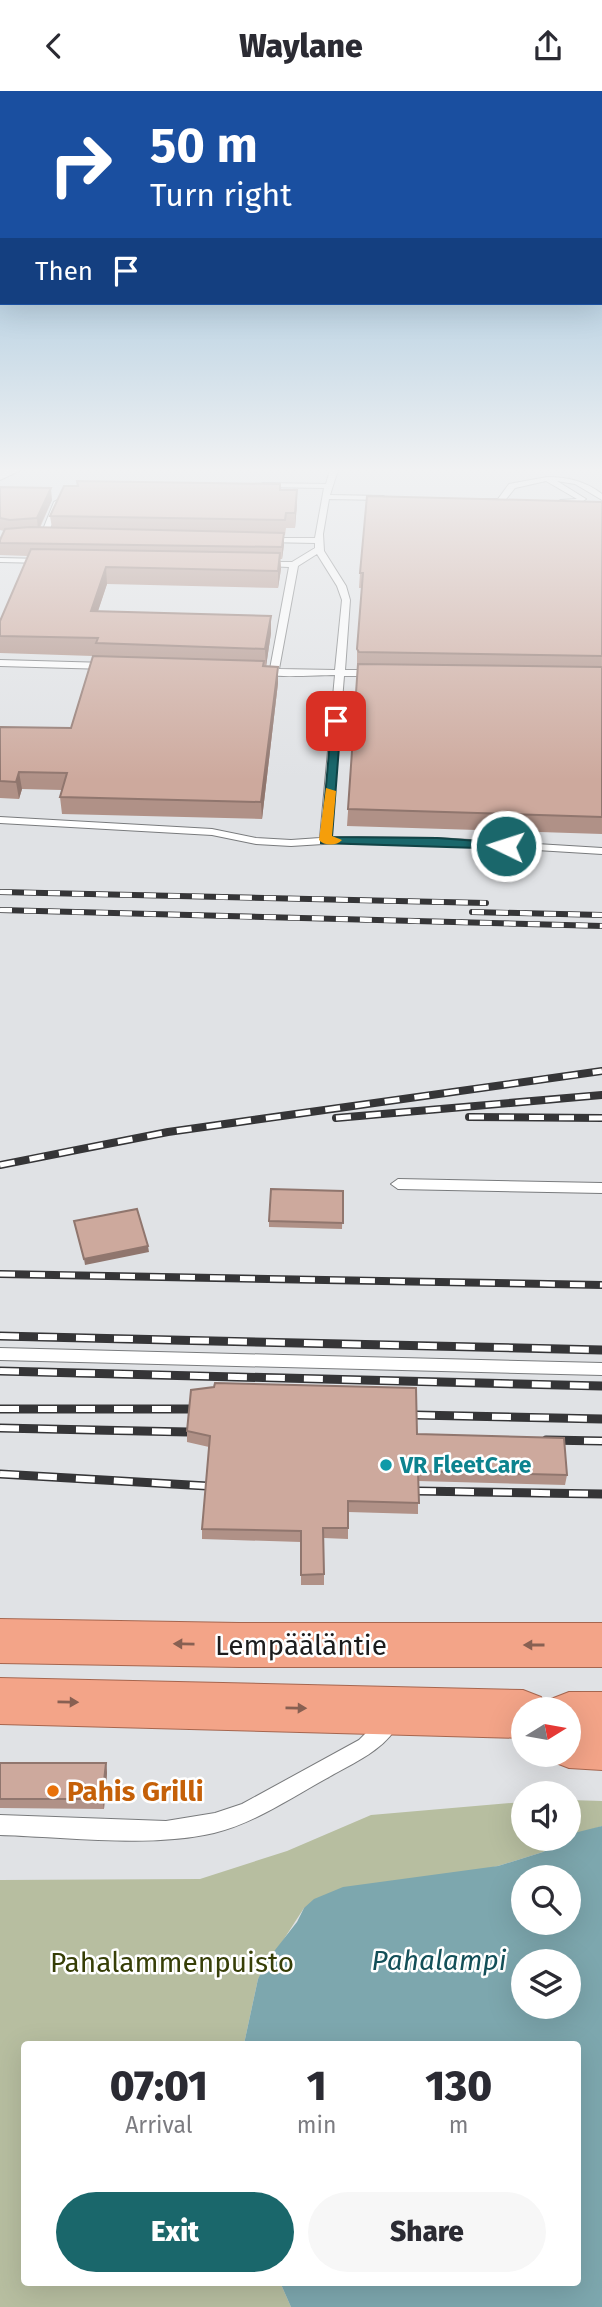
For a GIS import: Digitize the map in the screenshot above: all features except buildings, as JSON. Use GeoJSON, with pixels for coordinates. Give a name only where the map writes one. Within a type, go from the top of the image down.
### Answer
{"type":"FeatureCollection","features":[{"type":"Feature","properties":{"kind":"highway","name":"Lempääläntie"},"geometry":{"type":"LineString","coordinates":[[0,1640],[239,1645],[602,1645]]}},
{"type":"Feature","properties":{"kind":"highway"},"geometry":{"type":"LineString","coordinates":[[0,1702],[511,1714]]}},
{"type":"Feature","properties":{"kind":"highway"},"geometry":{"type":"LineString","coordinates":[[424,1711],[511,1732]]}},
{"type":"Feature","properties":{"kind":"highway"},"geometry":{"type":"LineString","coordinates":[[581,1716],[602,1716]]}},
{"type":"Feature","properties":{"kind":"highway"},"geometry":{"type":"LineString","coordinates":[[581,1745],[602,1746]]}},
{"type":"Feature","properties":{"kind":"lane"},"geometry":{"type":"LineString","coordinates":[[274,673],[292,573]]}},
{"type":"Feature","properties":{"kind":"lane"},"geometry":{"type":"LineString","coordinates":[[326,840],[346,600],[344,589],[335,573]]}},
{"type":"Feature","properties":{"kind":"lane"},"geometry":{"type":"LineString","coordinates":[[0,663],[124,667]]}},
{"type":"Feature","properties":{"kind":"lane"},"geometry":{"type":"LineString","coordinates":[[247,672],[391,674]]}},
{"type":"Feature","properties":{"kind":"lane"},"geometry":{"type":"LineString","coordinates":[[0,820],[212,832],[256,841],[291,843],[326,840],[437,841],[602,851]]}},
{"type":"Feature","properties":{"kind":"lane"},"geometry":{"type":"LineString","coordinates":[[398,1184],[602,1188]]}},
{"type":"Feature","properties":{"kind":"lane"},"geometry":{"type":"LineString","coordinates":[[0,1354],[602,1369]]}},
{"type":"Feature","properties":{"kind":"lane"},"geometry":{"type":"LineString","coordinates":[[0,1825],[166,1831],[215,1823],[247,1812],[424,1711]]}},
{"type":"Feature","properties":{"kind":"green space"},"geometry":{"type":"Polygon","coordinates":[[[581,1800],[602,1801],[602,1826],[581,1833],[581,1800]]]}},
{"type":"Feature","properties":{"kind":"green space","name":"Pahalammenpuisto"},"geometry":{"type":"Polygon","coordinates":[[[511,1803],[511,1851],[545,1851],[498,1866],[304,1908],[258,1979],[245,2041],[21,2041],[21,2286],[282,2286],[291,2307],[0,2307],[0,1880],[200,1879],[287,1851],[371,1815],[511,1803]]]}},
{"type":"Feature","properties":{"kind":"water","name":"Pahalampi"},"geometry":{"type":"Polygon","coordinates":[[[602,1826],[602,2307],[291,2307],[282,2286],[581,2286],[581,2041],[245,2041],[258,1979],[268,1959],[297,1922],[304,1908],[314,1899],[343,1887],[498,1866],[543,1852],[581,1851],[581,1831],[602,1826]]]}},
{"type":"Feature","properties":{"kind":"railway"},"geometry":{"type":"LineString","coordinates":[[0,892],[486,903]]}},
{"type":"Feature","properties":{"kind":"railway"},"geometry":{"type":"LineString","coordinates":[[0,910],[602,926]]}},
{"type":"Feature","properties":{"kind":"railway"},"geometry":{"type":"LineString","coordinates":[[472,912],[602,915]]}},
{"type":"Feature","properties":{"kind":"railway"},"geometry":{"type":"LineString","coordinates":[[0,1165],[168,1132],[602,1071]]}},
{"type":"Feature","properties":{"kind":"railway"},"geometry":{"type":"LineString","coordinates":[[336,1118],[602,1095]]}},
{"type":"Feature","properties":{"kind":"railway"},"geometry":{"type":"LineString","coordinates":[[469,1117],[602,1118]]}},
{"type":"Feature","properties":{"kind":"railway"},"geometry":{"type":"LineString","coordinates":[[0,1274],[602,1285]]}},
{"type":"Feature","properties":{"kind":"railway"},"geometry":{"type":"LineString","coordinates":[[0,1336],[602,1350]]}},
{"type":"Feature","properties":{"kind":"railway"},"geometry":{"type":"LineString","coordinates":[[0,1371],[602,1386]]}},
{"type":"Feature","properties":{"kind":"railway"},"geometry":{"type":"LineString","coordinates":[[0,1409],[191,1409]]}},
{"type":"Feature","properties":{"kind":"railway"},"geometry":{"type":"LineString","coordinates":[[416,1415],[602,1419]]}},
{"type":"Feature","properties":{"kind":"railway"},"geometry":{"type":"LineString","coordinates":[[0,1428],[188,1432]]}},
{"type":"Feature","properties":{"kind":"railway"},"geometry":{"type":"LineString","coordinates":[[546,1440],[602,1441]]}},
{"type":"Feature","properties":{"kind":"railway"},"geometry":{"type":"LineString","coordinates":[[0,1474],[207,1486]]}},
{"type":"Feature","properties":{"kind":"railway"},"geometry":{"type":"LineString","coordinates":[[417,1491],[602,1494]]}},
{"type":"Feature","properties":{"kind":"slow traffic"},"geometry":{"type":"LineString","coordinates":[[330,791],[326,840],[336,840]]}},
{"type":"Feature","properties":{"kind":"place","name":"VR FleetCare"},"geometry":{"type":"Point","coordinates":[386,1465]}},
{"type":"Feature","properties":{"kind":"place","name":"Pahis Grilli"},"geometry":{"type":"Point","coordinates":[53,1791]}},
{"type":"Feature","properties":{"kind":"route"},"geometry":{"type":"LineString","coordinates":[[336,721],[326,840],[437,841],[506,846]]}}]}
